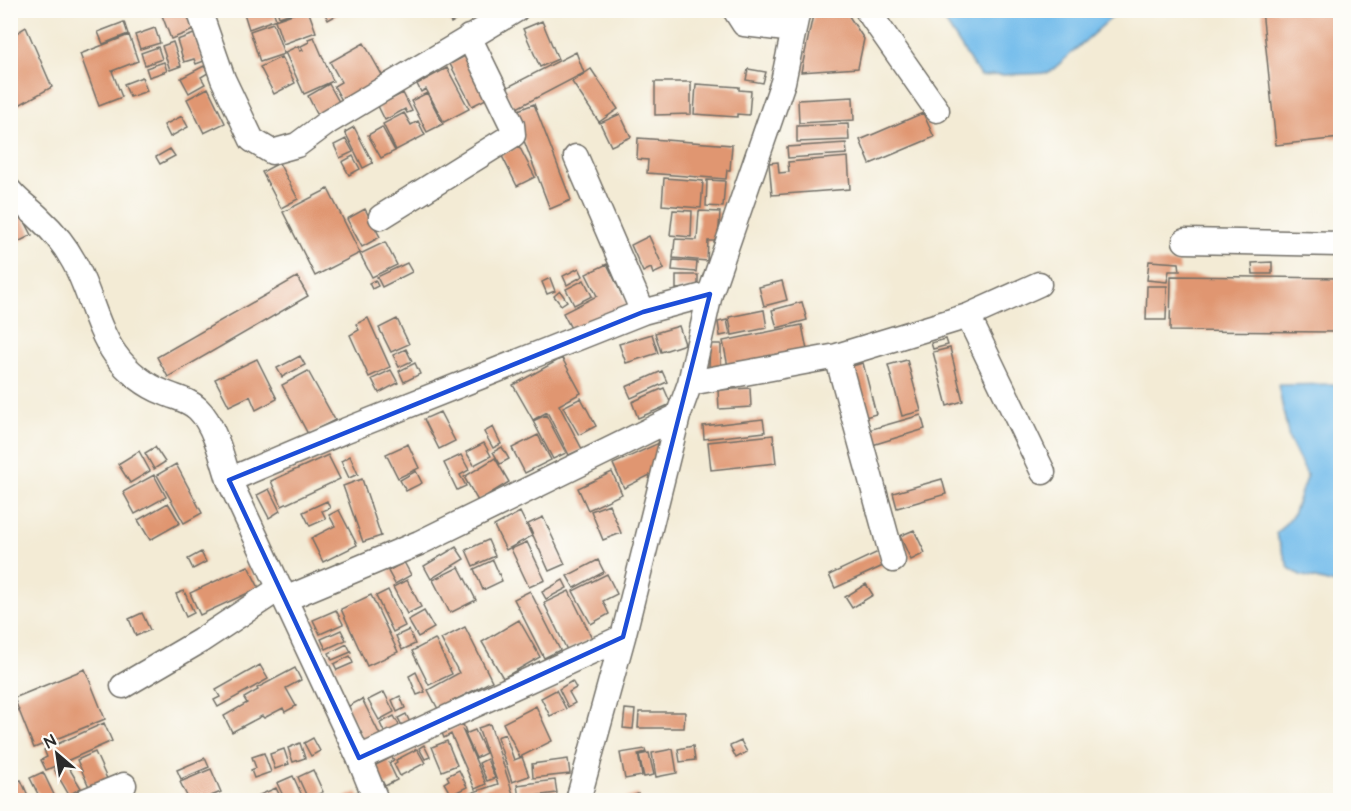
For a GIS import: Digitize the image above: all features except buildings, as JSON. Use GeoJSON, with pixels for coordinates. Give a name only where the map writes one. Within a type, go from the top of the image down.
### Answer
{"type":"FeatureCollection","features":[{"type":"Feature","properties":{"kind":"street"},"geometry":{"type":"LineString","coordinates":[[199,10],[223,79],[252,140],[272,152],[297,144],[328,122],[516,10]]}},
{"type":"Feature","properties":{"kind":"street"},"geometry":{"type":"LineString","coordinates":[[578,801],[623,637],[678,416],[690,383],[710,294],[783,82],[796,20],[744,24],[735,10]]}},
{"type":"Feature","properties":{"kind":"street"},"geometry":{"type":"LineString","coordinates":[[867,10],[937,110]]}},
{"type":"Feature","properties":{"kind":"street"},"geometry":{"type":"LineString","coordinates":[[381,217],[513,135],[512,124],[469,37]]}},
{"type":"Feature","properties":{"kind":"street"},"geometry":{"type":"LineString","coordinates":[[576,157],[644,312]]}},
{"type":"Feature","properties":{"kind":"street"},"geometry":{"type":"LineString","coordinates":[[10,191],[19,202],[40,219],[69,254],[115,354],[134,375],[162,392],[185,400],[198,408],[205,418],[222,456],[229,480],[359,758],[376,801]]}},
{"type":"Feature","properties":{"kind":"street"},"geometry":{"type":"LineString","coordinates":[[1185,241],[1341,244]]}},
{"type":"Feature","properties":{"kind":"street"},"geometry":{"type":"LineString","coordinates":[[690,383],[837,356],[968,316],[1039,284]]}},
{"type":"Feature","properties":{"kind":"street"},"geometry":{"type":"LineString","coordinates":[[229,480],[344,430],[644,312],[710,294]]}},
{"type":"Feature","properties":{"kind":"street"},"geometry":{"type":"LineString","coordinates":[[968,316],[1043,472]]}},
{"type":"Feature","properties":{"kind":"street"},"geometry":{"type":"LineString","coordinates":[[837,356],[893,560]]}},
{"type":"Feature","properties":{"kind":"street"},"geometry":{"type":"LineString","coordinates":[[123,686],[283,593],[419,543],[678,416]]}},
{"type":"Feature","properties":{"kind":"street"},"geometry":{"type":"LineString","coordinates":[[359,758],[623,637]]}},
{"type":"Feature","properties":{"kind":"street"},"geometry":{"type":"LineString","coordinates":[[87,801],[124,785]]}},
{"type":"Feature","properties":{"kind":"highlighted area"},"geometry":{"type":"Polygon","coordinates":[[[710,294],[623,637],[359,758],[229,480],[643,312],[710,294]]]}},
{"type":"Feature","properties":{"kind":"water"},"geometry":{"type":"Polygon","coordinates":[[[938,11],[1119,11],[1049,73],[980,76],[938,11]]]}},
{"type":"Feature","properties":{"kind":"water"},"geometry":{"type":"Polygon","coordinates":[[[1340,384],[1339,585],[1300,575],[1289,568],[1276,534],[1293,515],[1307,475],[1289,439],[1278,385],[1340,384]]]}}]}
